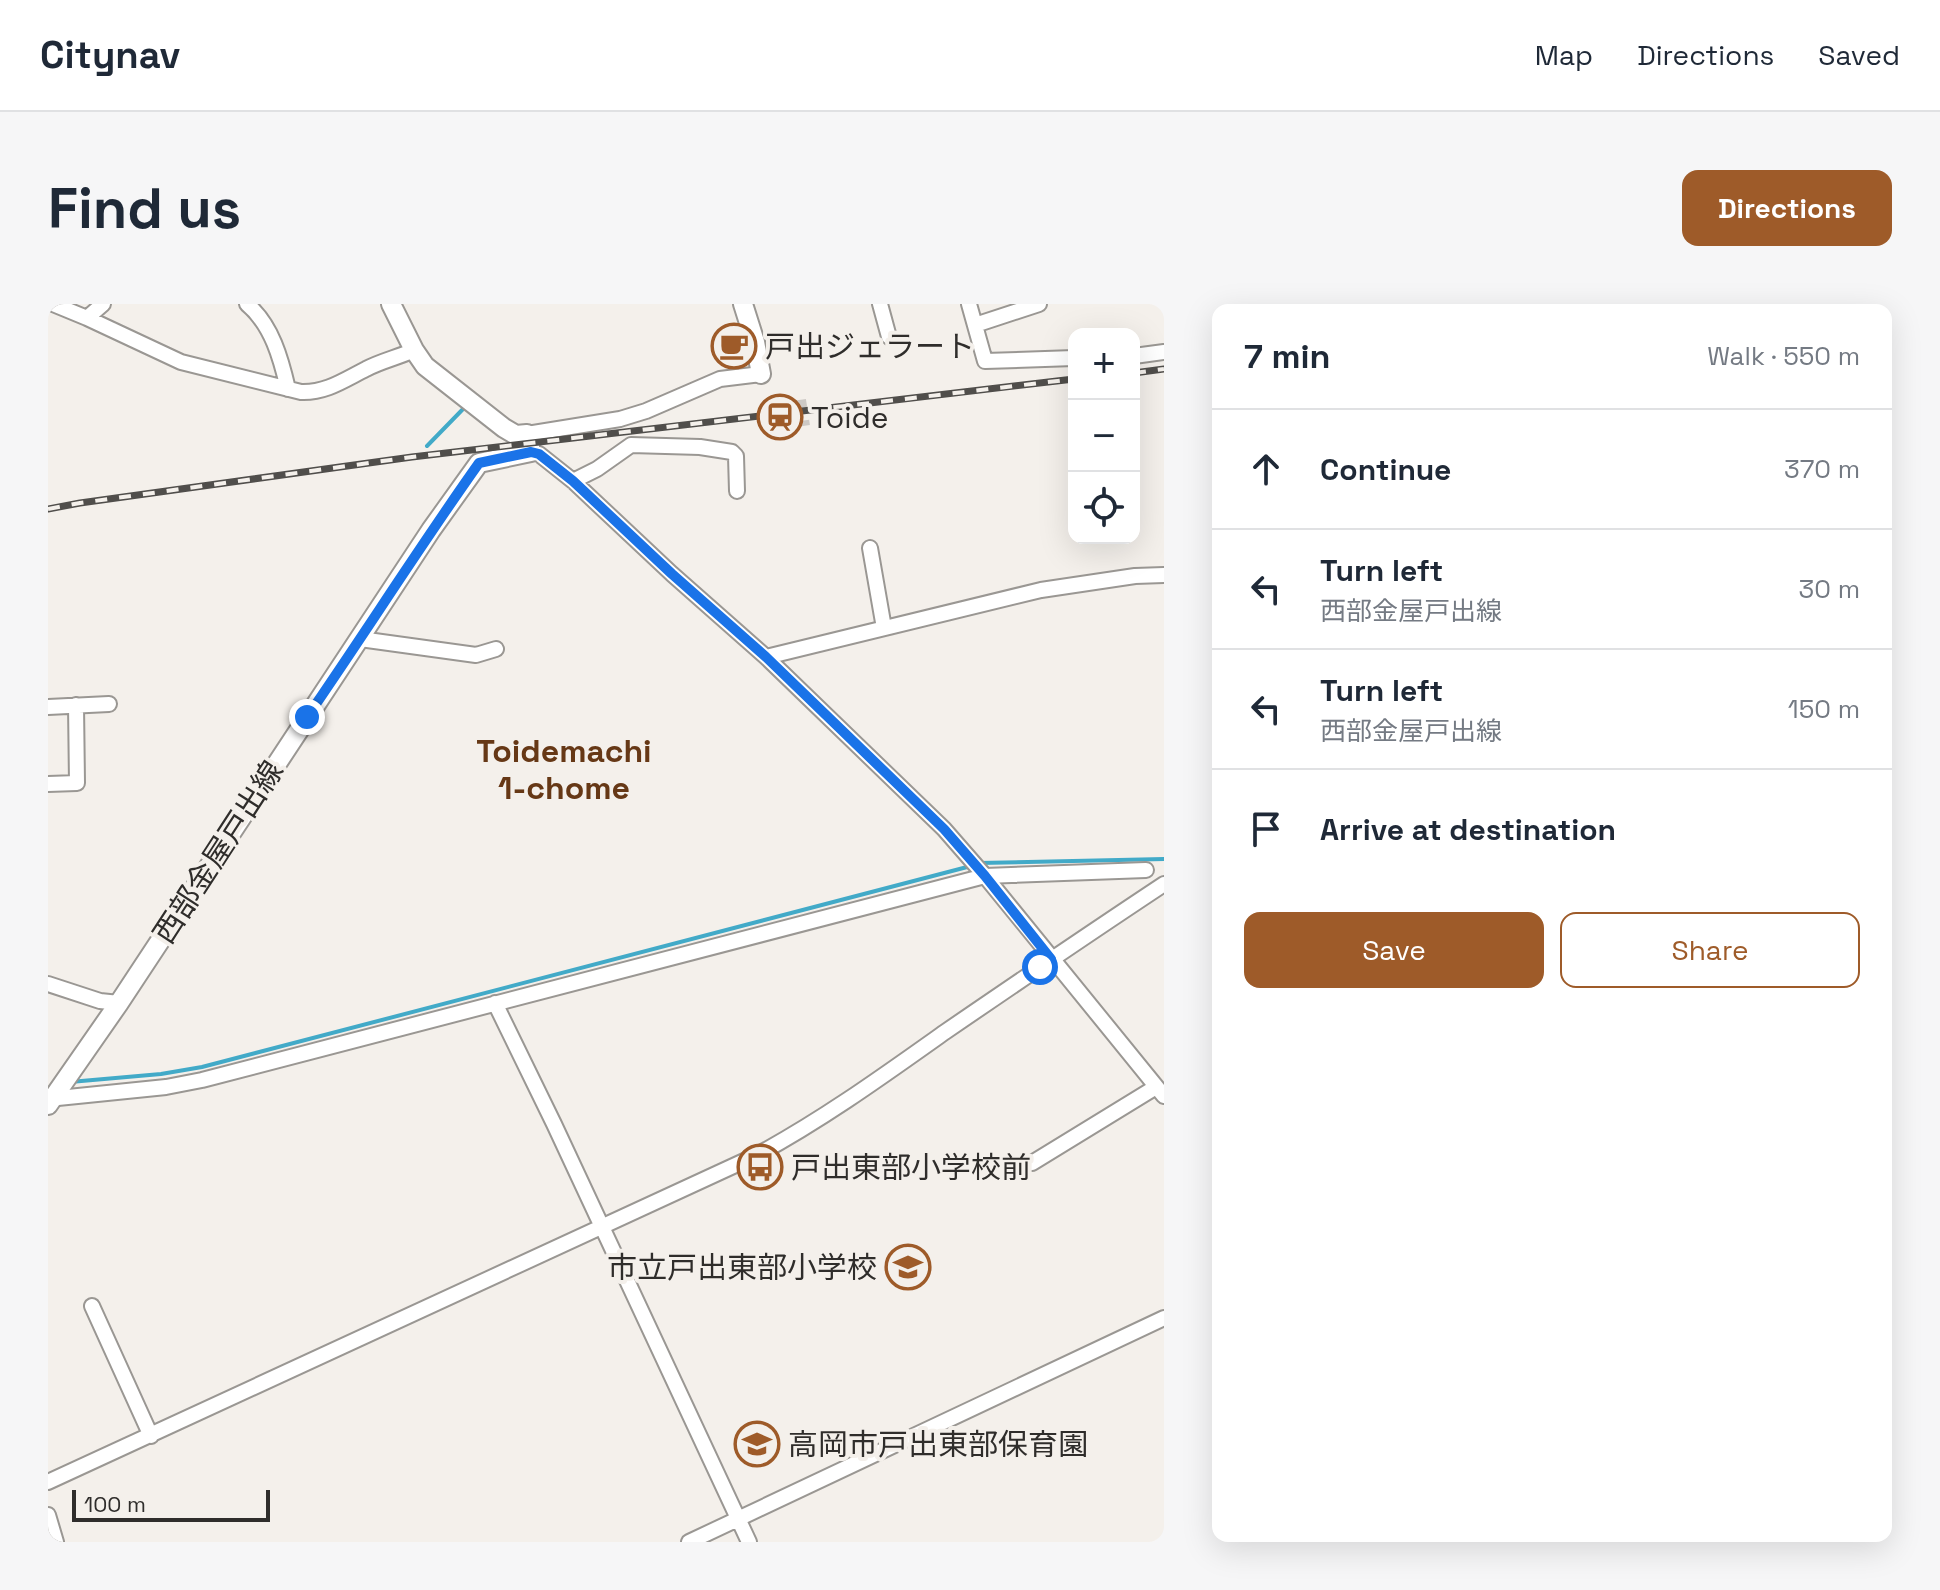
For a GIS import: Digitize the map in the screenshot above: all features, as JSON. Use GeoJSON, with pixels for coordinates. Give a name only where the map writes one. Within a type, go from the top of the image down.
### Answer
{"type":"FeatureCollection","features":[{"type":"Feature","properties":{"kind":"main road"},"geometry":{"type":"LineString","coordinates":[[391,304],[425,366],[504,428],[529,443]]}},
{"type":"Feature","properties":{"kind":"main road"},"geometry":{"type":"LineString","coordinates":[[746,305],[761,374]]}},
{"type":"Feature","properties":{"kind":"main road","name":"西部金屋戸出線"},"geometry":{"type":"LineString","coordinates":[[51,1099],[119,1003],[431,530],[479,463],[529,443]]}},
{"type":"Feature","properties":{"kind":"street"},"geometry":{"type":"LineString","coordinates":[[53,304],[181,362],[301,392],[317,392],[414,350]]}},
{"type":"Feature","properties":{"kind":"street"},"geometry":{"type":"LineString","coordinates":[[87,318],[103,304]]}},
{"type":"Feature","properties":{"kind":"street"},"geometry":{"type":"LineString","coordinates":[[247,304],[272,337],[288,389]]}},
{"type":"Feature","properties":{"kind":"street"},"geometry":{"type":"LineString","coordinates":[[880,304],[889,337]]}},
{"type":"Feature","properties":{"kind":"street"},"geometry":{"type":"LineString","coordinates":[[969,304],[985,361],[1068,358]]}},
{"type":"Feature","properties":{"kind":"street"},"geometry":{"type":"LineString","coordinates":[[975,325],[1039,304]]}},
{"type":"Feature","properties":{"kind":"street"},"geometry":{"type":"LineString","coordinates":[[1140,355],[1164,352]]}},
{"type":"Feature","properties":{"kind":"street"},"geometry":{"type":"LineString","coordinates":[[761,374],[720,379],[646,411],[529,443],[766,657],[944,829],[1160,1091],[1032,1163]]}},
{"type":"Feature","properties":{"kind":"street"},"geometry":{"type":"LineString","coordinates":[[573,481],[597,469],[631,445],[700,447],[732,452],[736,456],[737,491]]}},
{"type":"Feature","properties":{"kind":"street"},"geometry":{"type":"LineString","coordinates":[[870,548],[884,628]]}},
{"type":"Feature","properties":{"kind":"street"},"geometry":{"type":"LineString","coordinates":[[766,657],[1041,590],[1135,576],[1164,575]]}},
{"type":"Feature","properties":{"kind":"street"},"geometry":{"type":"LineString","coordinates":[[360,639],[476,655],[496,649]]}},
{"type":"Feature","properties":{"kind":"street"},"geometry":{"type":"LineString","coordinates":[[48,707],[109,704]]}},
{"type":"Feature","properties":{"kind":"street"},"geometry":{"type":"LineString","coordinates":[[48,784],[77,783],[76,705]]}},
{"type":"Feature","properties":{"kind":"street"},"geometry":{"type":"LineString","coordinates":[[51,1099],[166,1087],[202,1080],[495,1003],[978,868],[1146,870]]}},
{"type":"Feature","properties":{"kind":"street"},"geometry":{"type":"LineString","coordinates":[[48,1482],[755,1156],[832,1111],[1164,884]]}},
{"type":"Feature","properties":{"kind":"street"},"geometry":{"type":"LineString","coordinates":[[48,984],[100,1001],[119,1003]]}},
{"type":"Feature","properties":{"kind":"street"},"geometry":{"type":"LineString","coordinates":[[495,1003],[749,1542]]}},
{"type":"Feature","properties":{"kind":"street"},"geometry":{"type":"LineString","coordinates":[[92,1306],[151,1436]]}},
{"type":"Feature","properties":{"kind":"street"},"geometry":{"type":"LineString","coordinates":[[689,1542],[1164,1318]]}},
{"type":"Feature","properties":{"kind":"street"},"geometry":{"type":"LineString","coordinates":[[48,1515],[56,1542]]}},
{"type":"Feature","properties":{"kind":"waterway"},"geometry":{"type":"LineString","coordinates":[[427,446],[464,408]]}},
{"type":"Feature","properties":{"kind":"waterway"},"geometry":{"type":"LineString","coordinates":[[979,863],[1164,859]]}},
{"type":"Feature","properties":{"kind":"waterway"},"geometry":{"type":"LineString","coordinates":[[70,1082],[202,1067],[971,866]]}},
{"type":"Feature","properties":{"kind":"tunnel"},"geometry":{"type":"LineString","coordinates":[[799,400],[803,426]]}},
{"type":"Feature","properties":{"kind":"railway"},"geometry":{"type":"LineString","coordinates":[[1140,372],[1164,369]]}},
{"type":"Feature","properties":{"kind":"railway"},"geometry":{"type":"LineString","coordinates":[[48,509],[412,457],[1068,380]]}},
{"type":"Feature","properties":{"kind":"place","name":"戸出ジェラート"},"geometry":{"type":"Point","coordinates":[734,346]}},
{"type":"Feature","properties":{"kind":"place","name":"Toide"},"geometry":{"type":"Point","coordinates":[780,417]}},
{"type":"Feature","properties":{"kind":"place","name":"戸出東部小学校前"},"geometry":{"type":"Point","coordinates":[760,1167]}},
{"type":"Feature","properties":{"kind":"place","name":"市立戸出東部小学校"},"geometry":{"type":"Point","coordinates":[908,1267]}},
{"type":"Feature","properties":{"kind":"place","name":"高岡市戸出東部保育園"},"geometry":{"type":"Point","coordinates":[757,1444]}},
{"type":"Feature","properties":{"kind":"district","name":"Toidemachi 1-chome"},"geometry":{"type":"Point","coordinates":[564,770]}},
{"type":"Feature","properties":{"kind":"route"},"geometry":{"type":"LineString","coordinates":[[307,717],[479,463],[531,452],[539,454],[573,481],[766,657],[944,829],[1051,959],[1040,967]]}}]}
